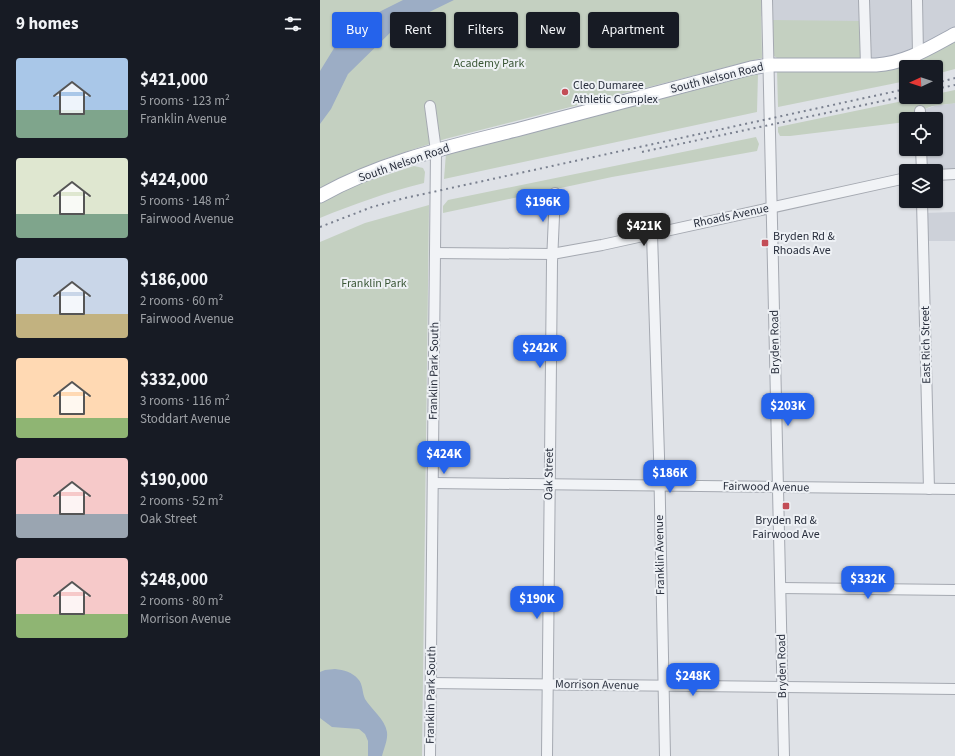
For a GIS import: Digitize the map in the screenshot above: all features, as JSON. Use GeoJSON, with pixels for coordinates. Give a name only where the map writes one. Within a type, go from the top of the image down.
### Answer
{"type":"FeatureCollection","features":[{"type":"Feature","properties":{"kind":"main road","name":"South Nelson Road"},"geometry":{"type":"LineString","coordinates":[[320,196],[374,171],[436,151],[751,68],[769,65],[890,64],[908,59],[955,34]]}},
{"type":"Feature","properties":{"kind":"street","name":"Bryden Road"},"geometry":{"type":"LineString","coordinates":[[767,0],[784,756]]}},
{"type":"Feature","properties":{"kind":"street"},"geometry":{"type":"LineString","coordinates":[[864,0],[866,65]]}},
{"type":"Feature","properties":{"kind":"street"},"geometry":{"type":"LineString","coordinates":[[916,0],[918,54]]}},
{"type":"Feature","properties":{"kind":"street","name":"Franklin Park South"},"geometry":{"type":"LineString","coordinates":[[430,106],[436,151],[430,756]]}},
{"type":"Feature","properties":{"kind":"street"},"geometry":{"type":"LineString","coordinates":[[943,175],[955,174]]}},
{"type":"Feature","properties":{"kind":"street","name":"Rhoads Avenue"},"geometry":{"type":"LineString","coordinates":[[435,253],[552,254],[602,246],[899,180]]}},
{"type":"Feature","properties":{"kind":"street","name":"Oak Street"},"geometry":{"type":"LineString","coordinates":[[547,756],[552,254],[555,193]]}},
{"type":"Feature","properties":{"kind":"street","name":"East Rich Street"},"geometry":{"type":"LineString","coordinates":[[922,208],[929,489]]}},
{"type":"Feature","properties":{"kind":"street","name":"Franklin Avenue"},"geometry":{"type":"LineString","coordinates":[[652,234],[659,486],[664,756]]}},
{"type":"Feature","properties":{"kind":"street","name":"Fairwood Avenue"},"geometry":{"type":"LineString","coordinates":[[433,483],[955,489]]}},
{"type":"Feature","properties":{"kind":"street"},"geometry":{"type":"LineString","coordinates":[[781,588],[955,590]]}},
{"type":"Feature","properties":{"kind":"street","name":"Morrison Avenue"},"geometry":{"type":"LineString","coordinates":[[431,683],[955,689]]}},
{"type":"Feature","properties":{"kind":"shaded area"},"geometry":{"type":"Polygon","coordinates":[[[761,0],[955,0],[955,39],[905,60],[899,60],[899,63],[886,68],[761,16],[761,0]]]}},
{"type":"Feature","properties":{"kind":"shaded area"},"geometry":{"type":"Polygon","coordinates":[[[955,103],[955,174],[943,172],[943,164],[921,164],[920,156],[943,156],[943,112],[923,112],[925,109],[955,103]]]}},
{"type":"Feature","properties":{"kind":"shaded area"},"geometry":{"type":"Polygon","coordinates":[[[955,212],[955,241],[923,241],[922,213],[955,212]]]}},
{"type":"Feature","properties":{"kind":"green space","name":"Academy Park"},"geometry":{"type":"Polygon","coordinates":[[[320,0],[761,0],[762,58],[445,139],[387,158],[320,190],[320,0]]]}},
{"type":"Feature","properties":{"kind":"green space"},"geometry":{"type":"Polygon","coordinates":[[[771,20],[860,21],[861,61],[779,59],[772,55],[771,20]]]}},
{"type":"Feature","properties":{"kind":"green space"},"geometry":{"type":"Polygon","coordinates":[[[955,39],[955,69],[943,72],[943,60],[905,60],[955,39]]]}},
{"type":"Feature","properties":{"kind":"green space"},"geometry":{"type":"Polygon","coordinates":[[[899,63],[899,82],[778,107],[777,70],[886,68],[899,63]]]}},
{"type":"Feature","properties":{"kind":"green space"},"geometry":{"type":"Polygon","coordinates":[[[756,71],[758,73],[757,112],[444,179],[446,153],[756,71]]]}},
{"type":"Feature","properties":{"kind":"green space"},"geometry":{"type":"Polygon","coordinates":[[[955,90],[955,103],[928,107],[921,112],[899,112],[899,123],[790,136],[780,136],[778,132],[778,127],[899,102],[899,104],[943,104],[943,93],[955,90]]]}},
{"type":"Feature","properties":{"kind":"green space"},"geometry":{"type":"Polygon","coordinates":[[[756,137],[759,144],[757,151],[612,177],[443,213],[443,206],[448,200],[756,137]]]}},
{"type":"Feature","properties":{"kind":"green space"},"geometry":{"type":"Polygon","coordinates":[[[414,166],[423,168],[425,172],[424,183],[397,190],[320,218],[320,201],[344,189],[414,166]]]}},
{"type":"Feature","properties":{"kind":"green space","name":"Franklin Park"},"geometry":{"type":"Polygon","coordinates":[[[429,205],[422,756],[320,756],[320,242],[365,223],[429,205]]]}},
{"type":"Feature","properties":{"kind":"water"},"geometry":{"type":"Polygon","coordinates":[[[403,0],[454,0],[429,12],[390,12],[390,33],[382,41],[382,12],[380,12],[403,0]]]}},
{"type":"Feature","properties":{"kind":"water"},"geometry":{"type":"Polygon","coordinates":[[[334,48],[375,48],[348,74],[331,109],[320,124],[320,71],[334,48]]]}},
{"type":"Feature","properties":{"kind":"water"},"geometry":{"type":"Polygon","coordinates":[[[335,669],[348,672],[358,679],[361,683],[365,699],[384,723],[387,735],[382,756],[368,756],[368,741],[365,734],[359,729],[332,727],[320,718],[320,672],[335,669]]]}},
{"type":"Feature","properties":{"kind":"railway"},"geometry":{"type":"LineString","coordinates":[[943,81],[955,78]]}},
{"type":"Feature","properties":{"kind":"railway"},"geometry":{"type":"LineString","coordinates":[[943,88],[955,85]]}},
{"type":"Feature","properties":{"kind":"railway"},"geometry":{"type":"LineString","coordinates":[[320,227],[372,207],[405,198],[899,91]]}},
{"type":"Feature","properties":{"kind":"railway"},"geometry":{"type":"LineString","coordinates":[[642,152],[899,97]]}},
{"type":"Feature","properties":{"kind":"place","name":"Cleo Dumaree Athletic Complex"},"geometry":{"type":"Point","coordinates":[565,92]}},
{"type":"Feature","properties":{"kind":"place","name":"Bryden Rd & Rhoads Ave"},"geometry":{"type":"Point","coordinates":[765,243]}},
{"type":"Feature","properties":{"kind":"place","name":"Bryden Rd & Fairwood Ave"},"geometry":{"type":"Point","coordinates":[786,506]}}]}
